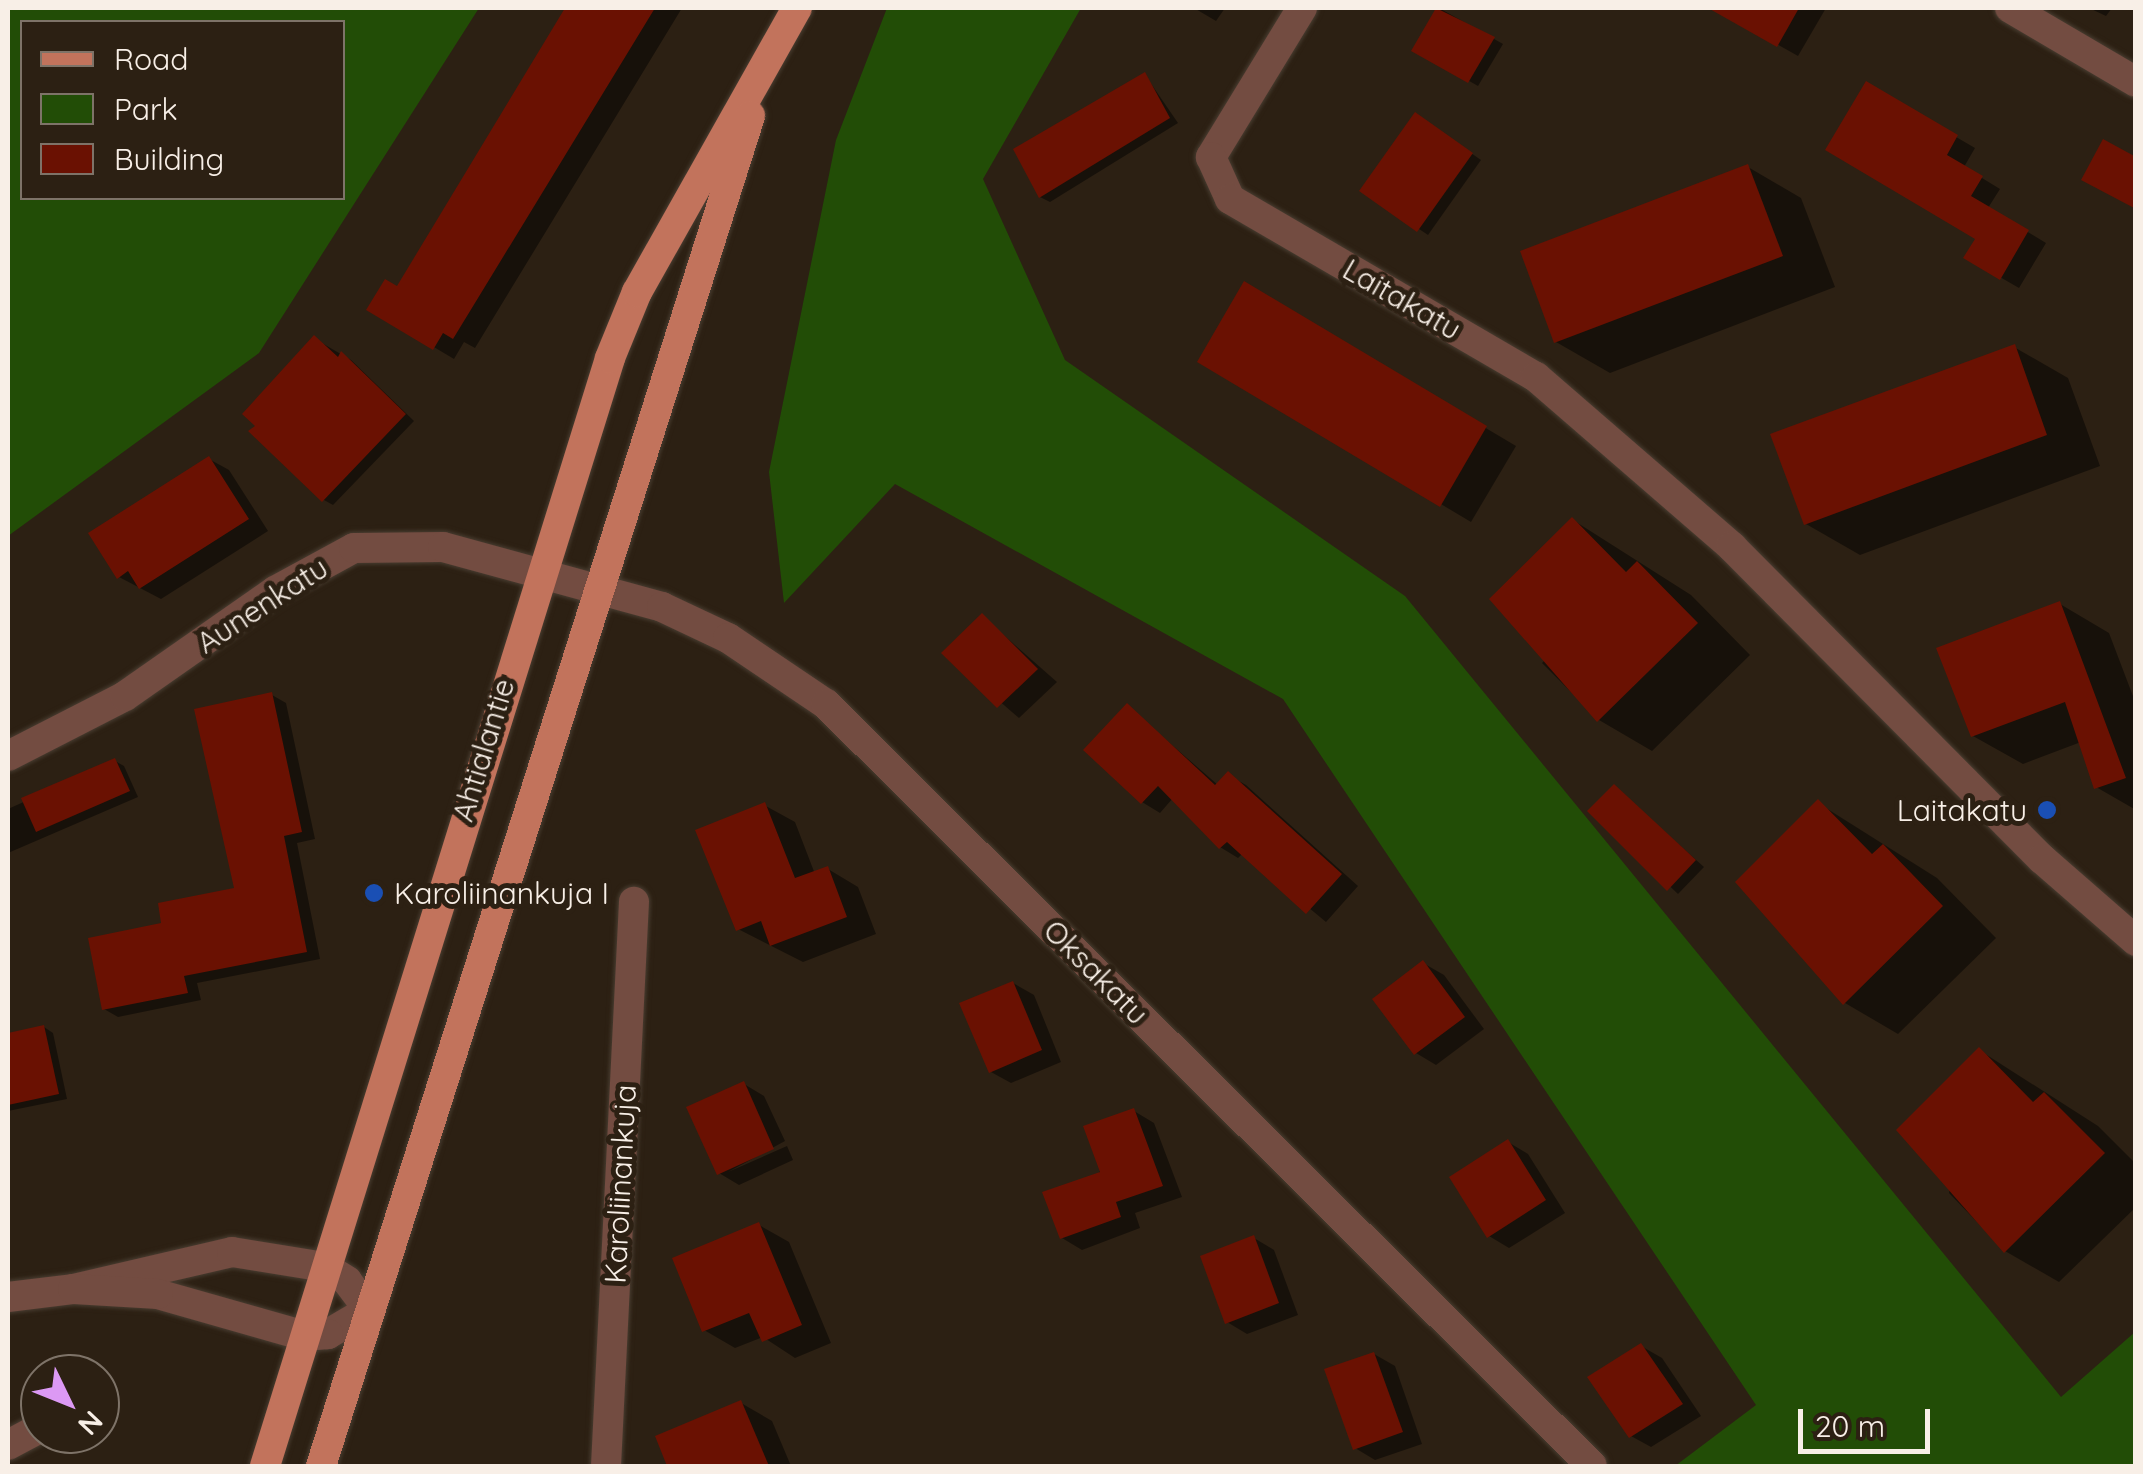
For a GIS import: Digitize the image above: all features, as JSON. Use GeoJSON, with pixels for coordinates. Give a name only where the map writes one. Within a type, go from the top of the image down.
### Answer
{"type":"FeatureCollection","features":[{"type":"Feature","properties":{"kind":"main road","name":"Ahtialantie"},"geometry":{"type":"LineString","coordinates":[[265,1466],[539,570],[636,292],[796,8]]}},
{"type":"Feature","properties":{"kind":"main road","name":"Ahtialantie"},"geometry":{"type":"LineString","coordinates":[[321,1466],[769,61]]}},
{"type":"Feature","properties":{"kind":"street","name":"Laitakatu"},"geometry":{"type":"LineString","coordinates":[[1302,8],[1210,157],[1230,198],[1536,377],[1732,548],[2042,859],[2136,941]]}},
{"type":"Feature","properties":{"kind":"street"},"geometry":{"type":"LineString","coordinates":[[2010,8],[2136,82]]}},
{"type":"Feature","properties":{"kind":"street","name":"Aunenkatu"},"geometry":{"type":"LineString","coordinates":[[8,756],[125,696],[276,591],[354,548],[443,547],[539,570]]}},
{"type":"Feature","properties":{"kind":"street","name":"Oksakatu"},"geometry":{"type":"LineString","coordinates":[[539,570],[662,607],[728,638],[826,704],[1592,1466]]}},
{"type":"Feature","properties":{"kind":"street","name":"Karoliinankuja"},"geometry":{"type":"LineString","coordinates":[[606,1466],[634,902]]}},
{"type":"Feature","properties":{"kind":"street"},"geometry":{"type":"LineString","coordinates":[[8,1297],[74,1289],[232,1252],[325,1267],[347,1281],[369,1310],[328,1334],[305,1336],[177,1298],[74,1289]]}},
{"type":"Feature","properties":{"kind":"green space"},"geometry":{"type":"Polygon","coordinates":[[[8,8],[479,8],[259,353],[8,536],[8,8]]]}},
{"type":"Feature","properties":{"kind":"green space"},"geometry":{"type":"Polygon","coordinates":[[[887,8],[1081,8],[983,179],[1065,360],[1405,596],[2061,1397],[2135,1332],[2135,1466],[1675,1466],[1756,1405],[1283,699],[895,484],[784,603],[769,472],[836,140],[887,8]]]}},
{"type":"Feature","properties":{"kind":"building"},"geometry":{"type":"Polygon","coordinates":[[[565,8],[655,8],[453,339],[443,333],[433,350],[366,310],[385,279],[397,286],[565,8]]]}},
{"type":"Feature","properties":{"kind":"building"},"geometry":{"type":"Polygon","coordinates":[[[1436,8],[1495,37],[1468,83],[1411,51],[1436,8]]]}},
{"type":"Feature","properties":{"kind":"building"},"geometry":{"type":"Polygon","coordinates":[[[1708,8],[1799,8],[1777,47],[1708,8]]]}},
{"type":"Feature","properties":{"kind":"building"},"geometry":{"type":"Polygon","coordinates":[[[1145,72],[1170,118],[1039,198],[1013,149],[1145,72]]]}},
{"type":"Feature","properties":{"kind":"building"},"geometry":{"type":"Polygon","coordinates":[[[1866,81],[1958,135],[1947,155],[1983,176],[1971,196],[2029,230],[2000,280],[1963,258],[1975,239],[1825,150],[1866,81]]]}},
{"type":"Feature","properties":{"kind":"building"},"geometry":{"type":"Polygon","coordinates":[[[1415,112],[1473,153],[1417,232],[1359,191],[1415,112]]]}},
{"type":"Feature","properties":{"kind":"building"},"geometry":{"type":"Polygon","coordinates":[[[2103,139],[2136,157],[2136,209],[2081,180],[2103,139]]]}},
{"type":"Feature","properties":{"kind":"building"},"geometry":{"type":"Polygon","coordinates":[[[1748,164],[1783,256],[1554,343],[1520,251],[1748,164]]]}},
{"type":"Feature","properties":{"kind":"building"},"geometry":{"type":"Polygon","coordinates":[[[1244,281],[1487,426],[1440,507],[1197,362],[1244,281]]]}},
{"type":"Feature","properties":{"kind":"building"},"geometry":{"type":"Polygon","coordinates":[[[314,335],[338,357],[341,351],[406,414],[322,502],[248,431],[255,426],[242,414],[314,335]]]}},
{"type":"Feature","properties":{"kind":"building"},"geometry":{"type":"Polygon","coordinates":[[[2015,344],[2047,435],[1804,525],[1770,434],[2015,344]]]}},
{"type":"Feature","properties":{"kind":"building"},"geometry":{"type":"Polygon","coordinates":[[[209,456],[249,519],[139,589],[128,571],[117,579],[88,533],[209,456]]]}},
{"type":"Feature","properties":{"kind":"building"},"geometry":{"type":"Polygon","coordinates":[[[1572,517],[1626,572],[1637,561],[1698,623],[1597,722],[1489,599],[1572,517]]]}},
{"type":"Feature","properties":{"kind":"building"},"geometry":{"type":"Polygon","coordinates":[[[2060,601],[2126,778],[2094,789],[2065,702],[1971,737],[1936,648],[2060,601]]]}},
{"type":"Feature","properties":{"kind":"building"},"geometry":{"type":"Polygon","coordinates":[[[982,613],[1038,669],[997,708],[941,653],[982,613]]]}},
{"type":"Feature","properties":{"kind":"building"},"geometry":{"type":"Polygon","coordinates":[[[272,692],[302,832],[284,836],[307,952],[184,976],[188,993],[102,1010],[88,938],[161,923],[158,903],[234,888],[194,709],[272,692]]]}},
{"type":"Feature","properties":{"kind":"building"},"geometry":{"type":"Polygon","coordinates":[[[1127,703],[1215,785],[1228,771],[1342,874],[1306,914],[1227,842],[1219,849],[1158,786],[1141,804],[1083,750],[1127,703]]]}},
{"type":"Feature","properties":{"kind":"building"},"geometry":{"type":"Polygon","coordinates":[[[115,758],[130,791],[36,832],[21,798],[115,758]]]}},
{"type":"Feature","properties":{"kind":"building"},"geometry":{"type":"Polygon","coordinates":[[[1614,784],[1696,860],[1667,891],[1587,811],[1614,784]]]}},
{"type":"Feature","properties":{"kind":"building"},"geometry":{"type":"Polygon","coordinates":[[[1818,799],[1872,854],[1883,844],[1943,906],[1843,1005],[1735,882],[1818,799]]]}},
{"type":"Feature","properties":{"kind":"building"},"geometry":{"type":"Polygon","coordinates":[[[765,802],[795,878],[828,866],[847,917],[770,946],[761,921],[736,931],[695,830],[765,802]]]}},
{"type":"Feature","properties":{"kind":"building"},"geometry":{"type":"Polygon","coordinates":[[[1423,960],[1465,1017],[1414,1055],[1372,999],[1423,960]]]}},
{"type":"Feature","properties":{"kind":"building"},"geometry":{"type":"Polygon","coordinates":[[[1013,981],[1042,1050],[989,1073],[959,1003],[1013,981]]]}},
{"type":"Feature","properties":{"kind":"building"},"geometry":{"type":"Polygon","coordinates":[[[44,1025],[59,1094],[8,1105],[8,1033],[44,1025]]]}},
{"type":"Feature","properties":{"kind":"building"},"geometry":{"type":"Polygon","coordinates":[[[1979,1047],[2033,1102],[2044,1092],[2105,1153],[2004,1253],[1896,1130],[1979,1047]]]}},
{"type":"Feature","properties":{"kind":"building"},"geometry":{"type":"Polygon","coordinates":[[[744,1081],[774,1149],[717,1175],[686,1107],[744,1081]]]}},
{"type":"Feature","properties":{"kind":"building"},"geometry":{"type":"Polygon","coordinates":[[[1134,1108],[1163,1186],[1116,1202],[1121,1217],[1060,1239],[1042,1192],[1100,1172],[1083,1126],[1134,1108]]]}},
{"type":"Feature","properties":{"kind":"building"},"geometry":{"type":"Polygon","coordinates":[[[1508,1139],[1546,1200],[1487,1238],[1449,1177],[1508,1139]]]}},
{"type":"Feature","properties":{"kind":"building"},"geometry":{"type":"Polygon","coordinates":[[[759,1222],[802,1325],[762,1342],[749,1313],[702,1332],[672,1258],[759,1222]]]}},
{"type":"Feature","properties":{"kind":"building"},"geometry":{"type":"Polygon","coordinates":[[[1254,1235],[1279,1303],[1225,1324],[1200,1256],[1254,1235]]]}},
{"type":"Feature","properties":{"kind":"building"},"geometry":{"type":"Polygon","coordinates":[[[1641,1343],[1683,1404],[1629,1438],[1587,1377],[1641,1343]]]}},
{"type":"Feature","properties":{"kind":"building"},"geometry":{"type":"Polygon","coordinates":[[[1374,1352],[1403,1432],[1353,1450],[1324,1369],[1374,1352]]]}},
{"type":"Feature","properties":{"kind":"building"},"geometry":{"type":"Polygon","coordinates":[[[741,1400],[769,1466],[667,1466],[655,1436],[741,1400]]]}},
{"type":"Feature","properties":{"kind":"place","name":"Laitakatu"},"geometry":{"type":"Point","coordinates":[2047,810]}},
{"type":"Feature","properties":{"kind":"place","name":"Karoliinankuja I"},"geometry":{"type":"Point","coordinates":[374,893]}}]}
